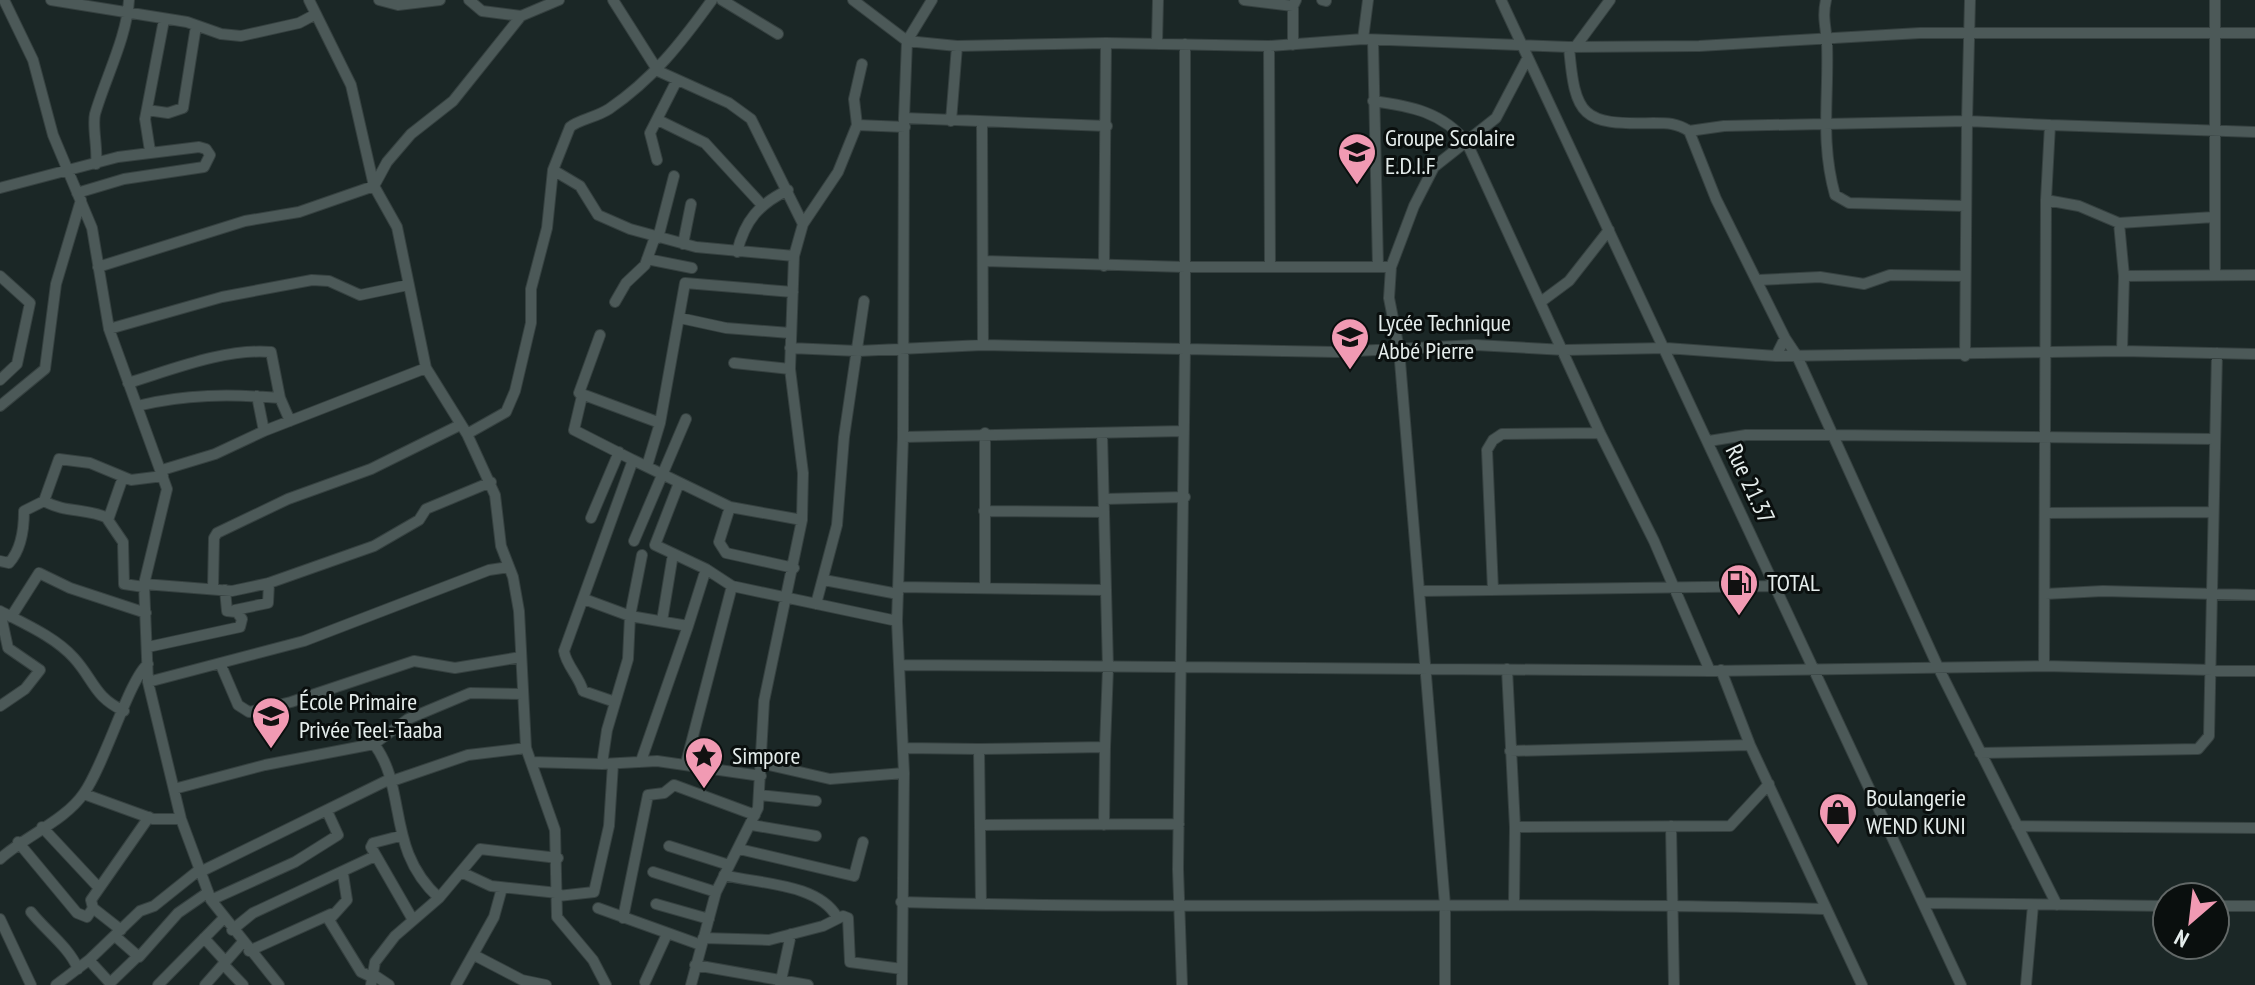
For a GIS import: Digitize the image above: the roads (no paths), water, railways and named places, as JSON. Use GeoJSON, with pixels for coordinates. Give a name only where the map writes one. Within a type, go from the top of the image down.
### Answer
{"type":"FeatureCollection","features":[{"type":"Feature","properties":{"kind":"street"},"geometry":{"type":"LineString","coordinates":[[4,0],[33,60],[53,135],[92,228],[109,329],[167,489],[144,586],[148,682],[181,819],[209,896],[223,919],[279,985]]}},
{"type":"Feature","properties":{"kind":"street"},"geometry":{"type":"LineString","coordinates":[[51,0],[241,36],[299,23],[316,14]]}},
{"type":"Feature","properties":{"kind":"street"},"geometry":{"type":"LineString","coordinates":[[96,164],[94,118],[128,15],[129,0]]}},
{"type":"Feature","properties":{"kind":"street"},"geometry":{"type":"LineString","coordinates":[[309,0],[351,85],[374,186],[397,227],[426,368],[491,482],[501,546],[516,588],[526,748],[552,813],[558,858],[559,921],[593,960],[606,985]]}},
{"type":"Feature","properties":{"kind":"street"},"geometry":{"type":"LineString","coordinates":[[379,0],[405,5],[440,0]]}},
{"type":"Feature","properties":{"kind":"street"},"geometry":{"type":"LineString","coordinates":[[469,0],[482,11],[521,16]]}},
{"type":"Feature","properties":{"kind":"street"},"geometry":{"type":"LineString","coordinates":[[98,267],[245,221],[299,212],[374,186],[387,162],[411,134],[453,101],[521,16],[559,0]]}},
{"type":"Feature","properties":{"kind":"street"},"geometry":{"type":"LineString","coordinates":[[613,0],[658,71],[744,112],[788,190],[803,224]]}},
{"type":"Feature","properties":{"kind":"street"},"geometry":{"type":"LineString","coordinates":[[148,647],[240,627],[242,619],[236,612],[227,611],[219,590],[214,538],[217,533],[288,499],[371,469],[506,412],[515,391],[531,323],[531,289],[547,228],[553,170],[572,125],[590,121],[608,110],[658,71],[689,36],[712,0]]}},
{"type":"Feature","properties":{"kind":"street"},"geometry":{"type":"LineString","coordinates":[[722,0],[778,34]]}},
{"type":"Feature","properties":{"kind":"street"},"geometry":{"type":"LineString","coordinates":[[853,0],[907,41],[957,46],[1106,43],[1269,46],[1368,40],[1699,46],[1971,33],[2255,33]]}},
{"type":"Feature","properties":{"kind":"street"},"geometry":{"type":"LineString","coordinates":[[902,985],[904,748],[897,621],[903,437],[904,122],[907,41],[932,0]]}},
{"type":"Feature","properties":{"kind":"street"},"geometry":{"type":"LineString","coordinates":[[1157,43],[1158,0]]}},
{"type":"Feature","properties":{"kind":"street"},"geometry":{"type":"LineString","coordinates":[[1244,0],[1294,3],[1293,45]]}},
{"type":"Feature","properties":{"kind":"street"},"geometry":{"type":"LineString","coordinates":[[1368,0],[1378,267]]}},
{"type":"Feature","properties":{"kind":"street","name":"Rue 21.37"},"geometry":{"type":"LineString","coordinates":[[1501,0],[1961,985]]}},
{"type":"Feature","properties":{"kind":"street"},"geometry":{"type":"LineString","coordinates":[[1610,0],[1573,46],[1577,100],[1588,115],[1615,124],[1675,124],[1689,131],[1724,126],[1967,121],[2255,132]]}},
{"type":"Feature","properties":{"kind":"street"},"geometry":{"type":"LineString","coordinates":[[1826,0],[1822,17],[1827,39],[1825,161],[1835,195],[1841,201],[1966,206]]}},
{"type":"Feature","properties":{"kind":"street"},"geometry":{"type":"LineString","coordinates":[[1965,356],[1970,0]]}},
{"type":"Feature","properties":{"kind":"street"},"geometry":{"type":"LineString","coordinates":[[2215,0],[2215,274]]}},
{"type":"Feature","properties":{"kind":"street"},"geometry":{"type":"LineString","coordinates":[[150,151],[147,110],[164,20]]}},
{"type":"Feature","properties":{"kind":"street"},"geometry":{"type":"LineString","coordinates":[[147,110],[168,113],[183,108],[196,26]]}},
{"type":"Feature","properties":{"kind":"street"},"geometry":{"type":"LineString","coordinates":[[1104,266],[1106,43]]}},
{"type":"Feature","properties":{"kind":"street"},"geometry":{"type":"LineString","coordinates":[[1182,985],[1178,907],[1185,497],[1185,44]]}},
{"type":"Feature","properties":{"kind":"street"},"geometry":{"type":"LineString","coordinates":[[951,121],[957,46]]}},
{"type":"Feature","properties":{"kind":"street"},"geometry":{"type":"LineString","coordinates":[[1269,46],[1270,266]]}},
{"type":"Feature","properties":{"kind":"street"},"geometry":{"type":"LineString","coordinates":[[1445,985],[1445,905],[1399,349],[1389,298],[1391,267],[1434,167],[1496,118],[1527,59]]}},
{"type":"Feature","properties":{"kind":"street"},"geometry":{"type":"LineString","coordinates":[[691,985],[716,892],[754,820],[760,795],[764,701],[802,520],[803,473],[790,369],[794,256],[803,224],[838,172],[857,125],[854,99],[862,64]]}},
{"type":"Feature","properties":{"kind":"street"},"geometry":{"type":"LineString","coordinates":[[657,160],[657,151],[649,137],[676,82]]}},
{"type":"Feature","properties":{"kind":"street"},"geometry":{"type":"LineString","coordinates":[[1373,101],[1416,107],[1454,127],[1467,143],[1565,350],[1600,433],[1769,784],[1823,909],[1862,985]]}},
{"type":"Feature","properties":{"kind":"street"},"geometry":{"type":"LineString","coordinates":[[658,120],[705,143],[762,205]]}},
{"type":"Feature","properties":{"kind":"street"},"geometry":{"type":"LineString","coordinates":[[857,125],[951,121],[1107,126]]}},
{"type":"Feature","properties":{"kind":"street"},"geometry":{"type":"LineString","coordinates":[[982,123],[983,345]]}},
{"type":"Feature","properties":{"kind":"street"},"geometry":{"type":"LineString","coordinates":[[2044,666],[2046,200],[2050,125]]}},
{"type":"Feature","properties":{"kind":"street"},"geometry":{"type":"LineString","coordinates":[[1689,131],[1716,199],[1785,338],[1797,356],[1830,435],[1938,667],[2057,905]]}},
{"type":"Feature","properties":{"kind":"street"},"geometry":{"type":"LineString","coordinates":[[0,188],[150,151],[199,147],[208,151],[210,160],[204,167],[124,179],[79,196]]}},
{"type":"Feature","properties":{"kind":"street"},"geometry":{"type":"LineString","coordinates":[[553,170],[580,186],[598,215],[657,238],[737,252],[794,256]]}},
{"type":"Feature","properties":{"kind":"street"},"geometry":{"type":"LineString","coordinates":[[615,302],[647,259],[657,238],[674,176]]}},
{"type":"Feature","properties":{"kind":"street"},"geometry":{"type":"LineString","coordinates":[[737,252],[746,223],[762,205],[788,190]]}},
{"type":"Feature","properties":{"kind":"street"},"geometry":{"type":"LineString","coordinates":[[0,406],[45,369],[56,284],[79,196]]}},
{"type":"Feature","properties":{"kind":"street"},"geometry":{"type":"LineString","coordinates":[[2046,200],[2079,206],[2119,223],[2214,217]]}},
{"type":"Feature","properties":{"kind":"street"},"geometry":{"type":"LineString","coordinates":[[683,244],[691,204]]}},
{"type":"Feature","properties":{"kind":"street"},"geometry":{"type":"LineString","coordinates":[[2119,223],[2124,276],[2122,351]]}},
{"type":"Feature","properties":{"kind":"street"},"geometry":{"type":"LineString","coordinates":[[1542,301],[1569,281],[1609,230]]}},
{"type":"Feature","properties":{"kind":"street"},"geometry":{"type":"LineString","coordinates":[[647,259],[692,268]]}},
{"type":"Feature","properties":{"kind":"street"},"geometry":{"type":"LineString","coordinates":[[984,261],[1104,266],[1391,267]]}},
{"type":"Feature","properties":{"kind":"street"},"geometry":{"type":"LineString","coordinates":[[1758,280],[1820,277],[1864,284],[1890,275],[1965,276]]}},
{"type":"Feature","properties":{"kind":"street"},"geometry":{"type":"LineString","coordinates":[[2124,276],[2255,275]]}},
{"type":"Feature","properties":{"kind":"street"},"geometry":{"type":"LineString","coordinates":[[0,276],[30,303],[17,364],[0,380]]}},
{"type":"Feature","properties":{"kind":"street"},"geometry":{"type":"LineString","coordinates":[[109,329],[222,297],[312,280],[329,281],[360,295],[408,285]]}},
{"type":"Feature","properties":{"kind":"street"},"geometry":{"type":"LineString","coordinates":[[647,466],[660,423],[685,283],[793,292]]}},
{"type":"Feature","properties":{"kind":"street"},"geometry":{"type":"LineString","coordinates":[[816,604],[837,525],[846,423],[864,301]]}},
{"type":"Feature","properties":{"kind":"street"},"geometry":{"type":"LineString","coordinates":[[680,318],[726,328],[790,333]]}},
{"type":"Feature","properties":{"kind":"street"},"geometry":{"type":"LineString","coordinates":[[600,335],[580,389],[582,396],[574,430],[730,507],[802,520]]}},
{"type":"Feature","properties":{"kind":"street"},"geometry":{"type":"LineString","coordinates":[[1776,356],[1785,338]]}},
{"type":"Feature","properties":{"kind":"street"},"geometry":{"type":"LineString","coordinates":[[790,348],[858,351],[983,345],[1336,352],[1476,345],[1565,350],[1666,348],[1776,356],[1965,356],[2122,351],[2255,354]]}},
{"type":"Feature","properties":{"kind":"street"},"geometry":{"type":"LineString","coordinates":[[128,383],[201,363],[257,351],[271,352],[280,398],[290,421]]}},
{"type":"Feature","properties":{"kind":"street"},"geometry":{"type":"LineString","coordinates":[[1980,753],[2198,749],[2209,736],[2217,353]]}},
{"type":"Feature","properties":{"kind":"street"},"geometry":{"type":"LineString","coordinates":[[734,363],[790,369]]}},
{"type":"Feature","properties":{"kind":"street"},"geometry":{"type":"LineString","coordinates":[[0,561],[9,563],[13,559],[24,532],[24,511],[44,501],[59,459],[64,457],[108,468],[123,477],[163,473],[426,368]]}},
{"type":"Feature","properties":{"kind":"street"},"geometry":{"type":"LineString","coordinates":[[137,406],[186,396],[280,398]]}},
{"type":"Feature","properties":{"kind":"street"},"geometry":{"type":"LineString","coordinates":[[257,396],[264,431]]}},
{"type":"Feature","properties":{"kind":"street"},"geometry":{"type":"LineString","coordinates":[[582,396],[660,423]]}},
{"type":"Feature","properties":{"kind":"street"},"geometry":{"type":"LineString","coordinates":[[634,541],[686,419]]}},
{"type":"Feature","properties":{"kind":"street"},"geometry":{"type":"LineString","coordinates":[[903,437],[1184,431]]}},
{"type":"Feature","properties":{"kind":"street"},"geometry":{"type":"LineString","coordinates":[[985,433],[985,587]]}},
{"type":"Feature","properties":{"kind":"street"},"geometry":{"type":"LineString","coordinates":[[1102,433],[1108,668],[1104,825]]}},
{"type":"Feature","properties":{"kind":"street"},"geometry":{"type":"LineString","coordinates":[[1493,590],[1487,450],[1493,440],[1502,434],[1600,433]]}},
{"type":"Feature","properties":{"kind":"street"},"geometry":{"type":"LineString","coordinates":[[1709,441],[1746,435],[2215,439]]}},
{"type":"Feature","properties":{"kind":"street"},"geometry":{"type":"LineString","coordinates":[[591,518],[619,452]]}},
{"type":"Feature","properties":{"kind":"street"},"geometry":{"type":"LineString","coordinates":[[615,702],[586,694],[579,676],[564,656],[633,460]]}},
{"type":"Feature","properties":{"kind":"street"},"geometry":{"type":"LineString","coordinates":[[108,518],[123,477]]}},
{"type":"Feature","properties":{"kind":"street"},"geometry":{"type":"LineString","coordinates":[[44,501],[60,510],[91,511],[108,518],[123,542],[124,584],[219,590],[269,583],[374,546],[419,520],[426,509],[491,482]]}},
{"type":"Feature","properties":{"kind":"street"},"geometry":{"type":"LineString","coordinates":[[679,483],[654,543],[732,586],[897,621]]}},
{"type":"Feature","properties":{"kind":"street"},"geometry":{"type":"LineString","coordinates":[[1104,499],[1185,497]]}},
{"type":"Feature","properties":{"kind":"street"},"geometry":{"type":"LineString","coordinates":[[730,507],[719,542],[726,553],[794,568]]}},
{"type":"Feature","properties":{"kind":"street"},"geometry":{"type":"LineString","coordinates":[[984,511],[1104,512]]}},
{"type":"Feature","properties":{"kind":"street"},"geometry":{"type":"LineString","coordinates":[[2046,513],[2213,512]]}},
{"type":"Feature","properties":{"kind":"street"},"geometry":{"type":"LineString","coordinates":[[662,621],[673,554]]}},
{"type":"Feature","properties":{"kind":"street"},"geometry":{"type":"LineString","coordinates":[[463,873],[479,883],[502,888],[558,894],[594,892],[609,826],[608,764],[615,702],[628,659],[630,616],[642,555]]}},
{"type":"Feature","properties":{"kind":"street"},"geometry":{"type":"LineString","coordinates":[[148,682],[304,641],[489,570],[509,567]]}},
{"type":"Feature","properties":{"kind":"street"},"geometry":{"type":"LineString","coordinates":[[641,761],[706,569]]}},
{"type":"Feature","properties":{"kind":"street"},"geometry":{"type":"LineString","coordinates":[[11,617],[39,573],[70,588],[146,613]]}},
{"type":"Feature","properties":{"kind":"street"},"geometry":{"type":"LineString","coordinates":[[824,580],[898,591],[985,587],[1105,590]]}},
{"type":"Feature","properties":{"kind":"street"},"geometry":{"type":"LineString","coordinates":[[236,612],[238,607],[268,603],[269,583]]}},
{"type":"Feature","properties":{"kind":"street"},"geometry":{"type":"LineString","coordinates":[[686,763],[732,586]]}},
{"type":"Feature","properties":{"kind":"street"},"geometry":{"type":"LineString","coordinates":[[1421,591],[1775,586]]}},
{"type":"Feature","properties":{"kind":"street"},"geometry":{"type":"LineString","coordinates":[[2045,594],[2255,595]]}},
{"type":"Feature","properties":{"kind":"street"},"geometry":{"type":"LineString","coordinates":[[584,599],[630,616],[688,626]]}},
{"type":"Feature","properties":{"kind":"street"},"geometry":{"type":"LineString","coordinates":[[0,611],[55,641],[73,657],[101,698],[124,711]]}},
{"type":"Feature","properties":{"kind":"street"},"geometry":{"type":"LineString","coordinates":[[0,611],[8,648],[40,670],[25,689],[0,706]]}},
{"type":"Feature","properties":{"kind":"street"},"geometry":{"type":"LineString","coordinates":[[220,663],[238,705],[249,712],[291,702],[408,662],[455,668],[521,657]]}},
{"type":"Feature","properties":{"kind":"street"},"geometry":{"type":"LineString","coordinates":[[0,859],[18,842],[84,794],[138,676],[148,664]]}},
{"type":"Feature","properties":{"kind":"street"},"geometry":{"type":"LineString","coordinates":[[900,665],[1715,670],[2044,666],[2255,671]]}},
{"type":"Feature","properties":{"kind":"street"},"geometry":{"type":"LineString","coordinates":[[1507,669],[1515,827],[1514,903]]}},
{"type":"Feature","properties":{"kind":"street"},"geometry":{"type":"LineString","coordinates":[[174,789],[265,765],[374,744],[401,723],[470,693],[523,694]]}},
{"type":"Feature","properties":{"kind":"street"},"geometry":{"type":"LineString","coordinates":[[374,744],[388,781],[400,836],[416,872],[439,898]]}},
{"type":"Feature","properties":{"kind":"street"},"geometry":{"type":"LineString","coordinates":[[1510,751],[1750,745]]}},
{"type":"Feature","properties":{"kind":"street"},"geometry":{"type":"LineString","coordinates":[[904,748],[1105,747]]}},
{"type":"Feature","properties":{"kind":"street"},"geometry":{"type":"LineString","coordinates":[[56,985],[89,960],[140,911],[154,906],[199,871],[388,781],[468,755],[526,748]]}},
{"type":"Feature","properties":{"kind":"street"},"geometry":{"type":"LineString","coordinates":[[979,749],[981,904]]}},
{"type":"Feature","properties":{"kind":"street"},"geometry":{"type":"LineString","coordinates":[[531,762],[686,763],[761,776]]}},
{"type":"Feature","properties":{"kind":"street"},"geometry":{"type":"LineString","coordinates":[[760,763],[830,779],[904,773]]}},
{"type":"Feature","properties":{"kind":"street"},"geometry":{"type":"LineString","coordinates":[[1515,827],[1730,826],[1769,784]]}},
{"type":"Feature","properties":{"kind":"street"},"geometry":{"type":"LineString","coordinates":[[623,918],[648,795],[662,794],[674,785],[754,820],[816,836]]}},
{"type":"Feature","properties":{"kind":"street"},"geometry":{"type":"LineString","coordinates":[[84,794],[163,822],[181,819]]}},
{"type":"Feature","properties":{"kind":"street"},"geometry":{"type":"LineString","coordinates":[[760,795],[816,801]]}},
{"type":"Feature","properties":{"kind":"street"},"geometry":{"type":"LineString","coordinates":[[89,960],[110,983],[178,913],[209,896],[295,862],[338,835],[327,811]]}},
{"type":"Feature","properties":{"kind":"street"},"geometry":{"type":"LineString","coordinates":[[136,958],[118,933],[93,908],[91,900],[149,817]]}},
{"type":"Feature","properties":{"kind":"street"},"geometry":{"type":"LineString","coordinates":[[982,825],[1179,824]]}},
{"type":"Feature","properties":{"kind":"street"},"geometry":{"type":"LineString","coordinates":[[1671,826],[1674,985]]}},
{"type":"Feature","properties":{"kind":"street"},"geometry":{"type":"LineString","coordinates":[[2017,826],[2255,828]]}},
{"type":"Feature","properties":{"kind":"street"},"geometry":{"type":"LineString","coordinates":[[42,827],[99,888]]}},
{"type":"Feature","properties":{"kind":"street"},"geometry":{"type":"LineString","coordinates":[[400,836],[373,843],[375,856],[413,920]]}},
{"type":"Feature","properties":{"kind":"street"},"geometry":{"type":"LineString","coordinates":[[18,842],[77,913],[87,917],[93,908]]}},
{"type":"Feature","properties":{"kind":"street"},"geometry":{"type":"LineString","coordinates":[[739,849],[854,876],[863,842]]}},
{"type":"Feature","properties":{"kind":"street"},"geometry":{"type":"LineString","coordinates":[[669,846],[726,870],[826,902],[837,917]]}},
{"type":"Feature","properties":{"kind":"street"},"geometry":{"type":"LineString","coordinates":[[373,979],[375,962],[395,936],[439,898],[484,849],[558,858]]}},
{"type":"Feature","properties":{"kind":"street"},"geometry":{"type":"LineString","coordinates":[[232,930],[253,913],[343,874],[375,856]]}},
{"type":"Feature","properties":{"kind":"street"},"geometry":{"type":"LineString","coordinates":[[653,872],[716,892]]}},
{"type":"Feature","properties":{"kind":"street"},"geometry":{"type":"LineString","coordinates":[[205,985],[224,962],[246,947],[331,914],[347,900],[343,874]]}},
{"type":"Feature","properties":{"kind":"street"},"geometry":{"type":"LineString","coordinates":[[456,985],[494,917],[502,888]]}},
{"type":"Feature","properties":{"kind":"street"},"geometry":{"type":"LineString","coordinates":[[901,902],[1178,907],[1674,904],[1823,909]]}},
{"type":"Feature","properties":{"kind":"street"},"geometry":{"type":"LineString","coordinates":[[1923,903],[2151,906]]}},
{"type":"Feature","properties":{"kind":"street"},"geometry":{"type":"LineString","coordinates":[[656,904],[709,919]]}},
{"type":"Feature","properties":{"kind":"street"},"geometry":{"type":"LineString","coordinates":[[2026,985],[2033,905]]}},
{"type":"Feature","properties":{"kind":"street"},"geometry":{"type":"LineString","coordinates":[[2231,906],[2255,906]]}},
{"type":"Feature","properties":{"kind":"street"},"geometry":{"type":"LineString","coordinates":[[598,908],[667,934],[702,942],[748,941],[791,934],[823,926],[837,917],[848,918],[850,962],[902,969]]}},
{"type":"Feature","properties":{"kind":"street"},"geometry":{"type":"LineString","coordinates":[[31,912],[57,943],[71,953],[78,969]]}},
{"type":"Feature","properties":{"kind":"street"},"geometry":{"type":"LineString","coordinates":[[331,914],[329,920],[341,944],[361,972],[389,985]]}},
{"type":"Feature","properties":{"kind":"street"},"geometry":{"type":"LineString","coordinates":[[158,985],[223,919]]}},
{"type":"Feature","properties":{"kind":"street"},"geometry":{"type":"LineString","coordinates":[[1,926],[31,985]]}},
{"type":"Feature","properties":{"kind":"street"},"geometry":{"type":"LineString","coordinates":[[645,982],[667,934]]}},
{"type":"Feature","properties":{"kind":"street"},"geometry":{"type":"LineString","coordinates":[[781,983],[791,934]]}},
{"type":"Feature","properties":{"kind":"street"},"geometry":{"type":"LineString","coordinates":[[204,938],[243,985]]}},
{"type":"Feature","properties":{"kind":"street"},"geometry":{"type":"LineString","coordinates":[[474,955],[508,974],[546,985]]}},
{"type":"Feature","properties":{"kind":"street"},"geometry":{"type":"LineString","coordinates":[[695,965],[781,983],[808,985]]}},
{"type":"Feature","properties":{"kind":"place","name":"Groupe Scolaire E.D.I.F"},"geometry":{"type":"Point","coordinates":[1357,186]}},
{"type":"Feature","properties":{"kind":"place","name":"Lycée Technique Abbé Pierre"},"geometry":{"type":"Point","coordinates":[1350,371]}},
{"type":"Feature","properties":{"kind":"place","name":"TOTAL"},"geometry":{"type":"Point","coordinates":[1739,617]}},
{"type":"Feature","properties":{"kind":"place","name":"École Primaire Privée Teel-Taaba"},"geometry":{"type":"Point","coordinates":[271,750]}},
{"type":"Feature","properties":{"kind":"place","name":"Simpore"},"geometry":{"type":"Point","coordinates":[704,790]}},
{"type":"Feature","properties":{"kind":"place","name":"Boulangerie WEND KUNI"},"geometry":{"type":"Point","coordinates":[1838,846]}}]}
